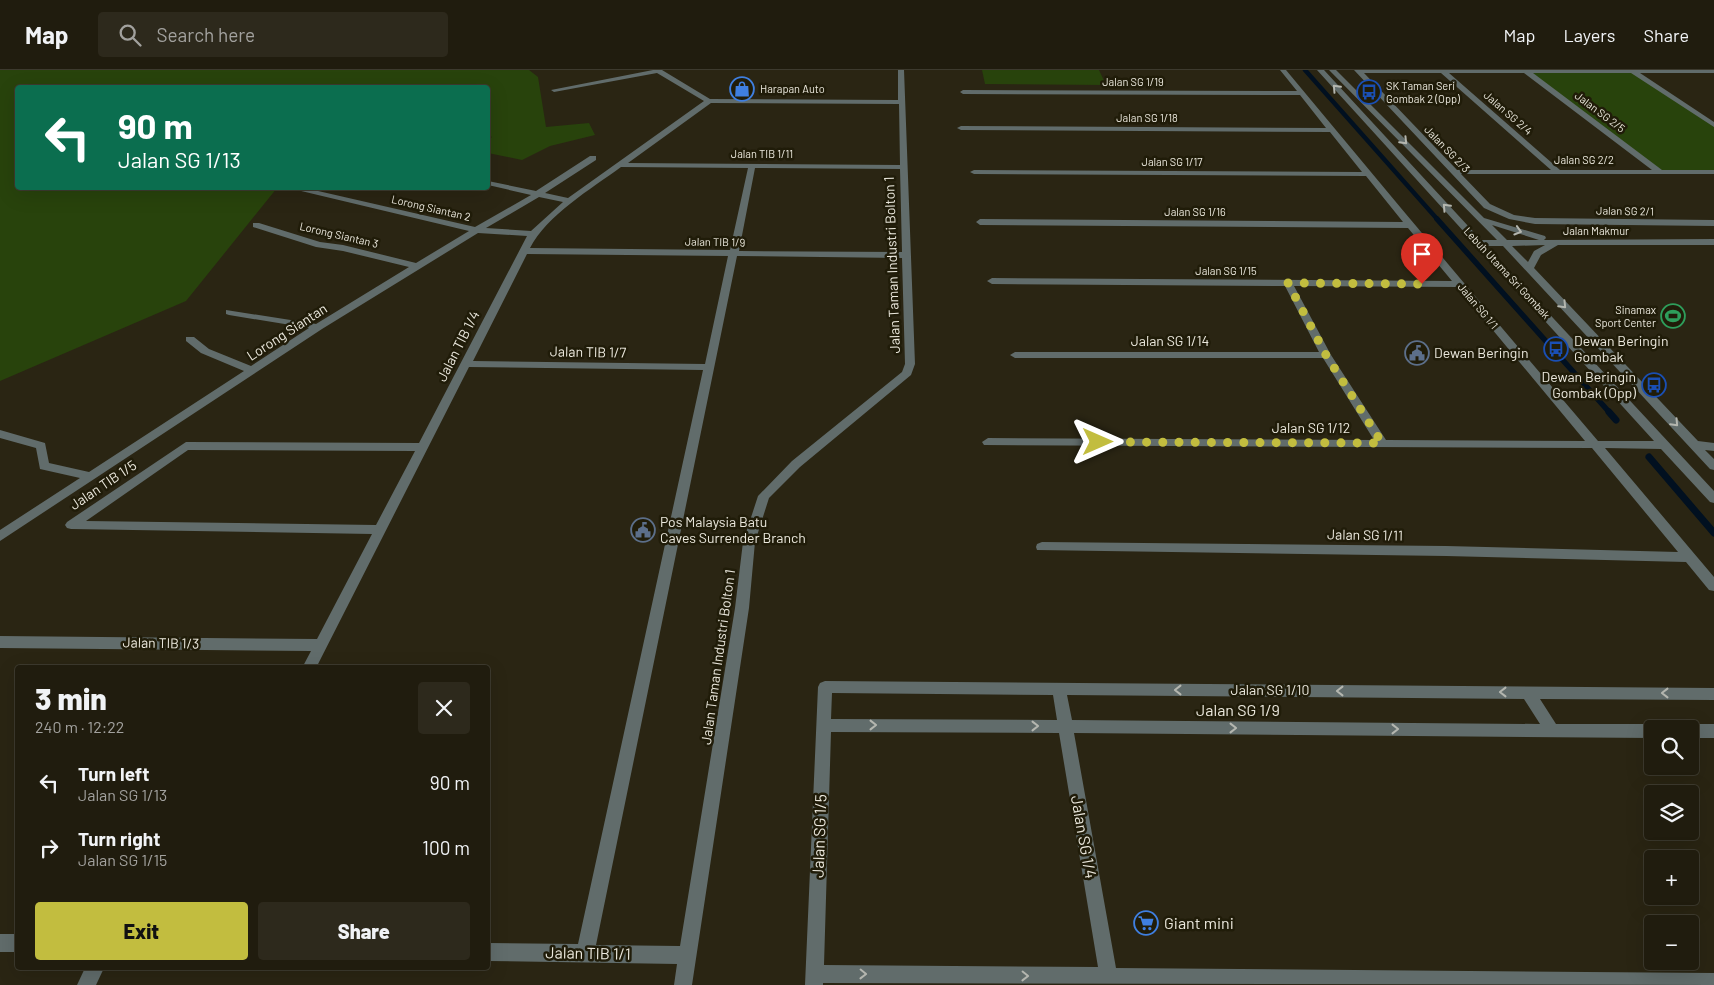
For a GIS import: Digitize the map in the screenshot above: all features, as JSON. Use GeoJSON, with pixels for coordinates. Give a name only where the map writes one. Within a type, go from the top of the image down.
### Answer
{"type":"FeatureCollection","features":[{"type":"Feature","properties":{"kind":"street"},"geometry":{"type":"LineString","coordinates":[[554,90],[658,70],[708,101],[902,102]]}},
{"type":"Feature","properties":{"kind":"street","name":"Jalan Taman Industri Bolton 1"},"geometry":{"type":"LineString","coordinates":[[683,985],[742,608],[749,542],[764,496],[796,464],[907,373],[910,364],[901,70]]}},
{"type":"Feature","properties":{"kind":"street","name":"Jalan SG 1/1"},"geometry":{"type":"LineString","coordinates":[[1283,70],[1410,225],[1714,586]]}},
{"type":"Feature","properties":{"kind":"street","name":"Lebuh Utama Sri Gombak"},"geometry":{"type":"LineString","coordinates":[[1320,70],[1714,499]]}},
{"type":"Feature","properties":{"kind":"street","name":"Lebuh Utama Sri Gombak"},"geometry":{"type":"LineString","coordinates":[[1332,70],[1505,243],[1714,466]]}},
{"type":"Feature","properties":{"kind":"street"},"geometry":{"type":"LineString","coordinates":[[1357,70],[1714,71]]}},
{"type":"Feature","properties":{"kind":"street","name":"Jalan SG 2/3"},"geometry":{"type":"LineString","coordinates":[[1357,70],[1487,206],[1512,217],[1535,221]]}},
{"type":"Feature","properties":{"kind":"street","name":"Jalan SG 2/4"},"geometry":{"type":"LineString","coordinates":[[1443,71],[1558,172]]}},
{"type":"Feature","properties":{"kind":"street","name":"Jalan SG 2/5"},"geometry":{"type":"LineString","coordinates":[[1526,71],[1660,172]]}},
{"type":"Feature","properties":{"kind":"street"},"geometry":{"type":"LineString","coordinates":[[1632,71],[1714,125]]}},
{"type":"Feature","properties":{"kind":"street","name":"Jalan SG 1/19"},"geometry":{"type":"LineString","coordinates":[[963,92],[1303,93]]}},
{"type":"Feature","properties":{"kind":"street","name":"Jalan TIB 1/4"},"geometry":{"type":"LineString","coordinates":[[310,665],[532,234],[569,201],[708,101]]}},
{"type":"Feature","properties":{"kind":"street"},"geometry":{"type":"LineString","coordinates":[[1381,118],[1402,118]]}},
{"type":"Feature","properties":{"kind":"street","name":"Jalan SG 1/18"},"geometry":{"type":"LineString","coordinates":[[961,128],[1333,130]]}},
{"type":"Feature","properties":{"kind":"street","name":"Lorong Siantan"},"geometry":{"type":"LineString","coordinates":[[0,536],[318,327],[476,230],[516,208],[593,158]]}},
{"type":"Feature","properties":{"kind":"street","name":"Jalan TIB 1/11"},"geometry":{"type":"LineString","coordinates":[[619,165],[904,167]]}},
{"type":"Feature","properties":{"kind":"street"},"geometry":{"type":"LineString","coordinates":[[585,954],[752,166]]}},
{"type":"Feature","properties":{"kind":"street","name":"Jalan SG 1/17"},"geometry":{"type":"LineString","coordinates":[[974,172],[1369,174]]}},
{"type":"Feature","properties":{"kind":"street","name":"Jalan SG 2/2"},"geometry":{"type":"LineString","coordinates":[[1454,172],[1714,172]]}},
{"type":"Feature","properties":{"kind":"street"},"geometry":{"type":"LineString","coordinates":[[490,184],[569,201]]}},
{"type":"Feature","properties":{"kind":"street","name":"Lorong Siantan 2"},"geometry":{"type":"LineString","coordinates":[[306,190],[476,230],[532,234]]}},
{"type":"Feature","properties":{"kind":"street"},"geometry":{"type":"LineString","coordinates":[[1478,217],[1513,230],[1559,242]]}},
{"type":"Feature","properties":{"kind":"street","name":"Jalan SG 2/1"},"geometry":{"type":"LineString","coordinates":[[1535,221],[1714,223]]}},
{"type":"Feature","properties":{"kind":"street","name":"Jalan SG 1/16"},"geometry":{"type":"LineString","coordinates":[[980,222],[1410,225]]}},
{"type":"Feature","properties":{"kind":"street","name":"Lorong Siantan 3"},"geometry":{"type":"LineString","coordinates":[[256,224],[319,244],[417,266]]}},
{"type":"Feature","properties":{"kind":"street"},"geometry":{"type":"LineString","coordinates":[[1529,269],[1537,253],[1559,242]]}},
{"type":"Feature","properties":{"kind":"street","name":"Jalan Makmur"},"geometry":{"type":"LineString","coordinates":[[1479,243],[1714,242]]}},
{"type":"Feature","properties":{"kind":"street","name":"Jalan TIB 1/9"},"geometry":{"type":"LineString","coordinates":[[524,251],[907,255]]}},
{"type":"Feature","properties":{"kind":"street","name":"Jalan SG 1/15"},"geometry":{"type":"LineString","coordinates":[[992,281],[1460,284]]}},
{"type":"Feature","properties":{"kind":"street"},"geometry":{"type":"LineString","coordinates":[[1288,283],[1326,355],[1382,443]]}},
{"type":"Feature","properties":{"kind":"street"},"geometry":{"type":"LineString","coordinates":[[229,312],[318,327]]}},
{"type":"Feature","properties":{"kind":"street"},"geometry":{"type":"LineString","coordinates":[[190,340],[205,351],[252,370]]}},
{"type":"Feature","properties":{"kind":"street","name":"Jalan SG 1/14"},"geometry":{"type":"LineString","coordinates":[[1015,355],[1326,355]]}},
{"type":"Feature","properties":{"kind":"street","name":"Jalan TIB 1/7"},"geometry":{"type":"LineString","coordinates":[[466,364],[709,367]]}},
{"type":"Feature","properties":{"kind":"street"},"geometry":{"type":"LineString","coordinates":[[0,434],[41,446],[44,466],[91,476]]}},
{"type":"Feature","properties":{"kind":"street","name":"Jalan SG 1/12"},"geometry":{"type":"LineString","coordinates":[[988,442],[1664,445]]}},
{"type":"Feature","properties":{"kind":"street"},"geometry":{"type":"LineString","coordinates":[[1696,445],[1714,447]]}},
{"type":"Feature","properties":{"kind":"street","name":"Jalan TIB 1/5"},"geometry":{"type":"LineString","coordinates":[[380,530],[71,525],[186,446],[423,447]]}},
{"type":"Feature","properties":{"kind":"street","name":"Jalan SG 1/11"},"geometry":{"type":"LineString","coordinates":[[1042,547],[1446,551],[1688,556]]}},
{"type":"Feature","properties":{"kind":"street","name":"Jalan TIB 1/3"},"geometry":{"type":"LineString","coordinates":[[0,642],[321,644]]}},
{"type":"Feature","properties":{"kind":"street","name":"Jalan SG 1/10"},"geometry":{"type":"LineString","coordinates":[[825,688],[1714,694]]}},
{"type":"Feature","properties":{"kind":"street","name":"Jalan SG 1/5"},"geometry":{"type":"LineString","coordinates":[[814,979],[825,688]]}},
{"type":"Feature","properties":{"kind":"street","name":"Jalan SG 1/4"},"geometry":{"type":"LineString","coordinates":[[1060,690],[1109,981]]}},
{"type":"Feature","properties":{"kind":"street"},"geometry":{"type":"LineString","coordinates":[[1528,692],[1552,730]]}},
{"type":"Feature","properties":{"kind":"street","name":"Jalan SG 1/9"},"geometry":{"type":"LineString","coordinates":[[824,725],[1644,731]]}},
{"type":"Feature","properties":{"kind":"street"},"geometry":{"type":"LineString","coordinates":[[1699,731],[1714,731]]}},
{"type":"Feature","properties":{"kind":"street"},"geometry":{"type":"LineString","coordinates":[[0,943],[15,943]]}},
{"type":"Feature","properties":{"kind":"street","name":"Jalan TIB 1/1"},"geometry":{"type":"LineString","coordinates":[[490,952],[688,955]]}},
{"type":"Feature","properties":{"kind":"street"},"geometry":{"type":"LineString","coordinates":[[86,985],[94,970]]}},
{"type":"Feature","properties":{"kind":"street"},"geometry":{"type":"LineString","coordinates":[[814,979],[1714,982]]}},
{"type":"Feature","properties":{"kind":"green space"},"geometry":{"type":"Polygon","coordinates":[[[0,70],[529,70],[538,77],[546,127],[589,123],[595,135],[550,146],[522,160],[490,153],[490,138],[492,137],[490,136],[490,85],[15,85],[15,190],[275,190],[186,301],[0,381],[0,70]]]}},
{"type":"Feature","properties":{"kind":"green space"},"geometry":{"type":"Polygon","coordinates":[[[982,70],[1099,70],[1106,85],[985,84],[982,70]]]}},
{"type":"Feature","properties":{"kind":"green space"},"geometry":{"type":"Polygon","coordinates":[[[1526,71],[1632,71],[1714,124],[1714,172],[1660,172],[1526,71]]]}},
{"type":"Feature","properties":{"kind":"waterway"},"geometry":{"type":"LineString","coordinates":[[1305,70],[1438,220]]}},
{"type":"Feature","properties":{"kind":"waterway"},"geometry":{"type":"LineString","coordinates":[[1437,219],[1610,413]]}},
{"type":"Feature","properties":{"kind":"waterway"},"geometry":{"type":"LineString","coordinates":[[1609,412],[1616,420]]}},
{"type":"Feature","properties":{"kind":"waterway"},"geometry":{"type":"LineString","coordinates":[[1649,457],[1714,533]]}},
{"type":"Feature","properties":{"kind":"place","name":"Harapan Auto"},"geometry":{"type":"Point","coordinates":[742,89]}},
{"type":"Feature","properties":{"kind":"place","name":"SK Taman Seri Gombak 2 (Opp)"},"geometry":{"type":"Point","coordinates":[1369,92]}},
{"type":"Feature","properties":{"kind":"place","name":"Sinamax Sport Center"},"geometry":{"type":"Point","coordinates":[1673,316]}},
{"type":"Feature","properties":{"kind":"place","name":"Dewan Beringin Gombak"},"geometry":{"type":"Point","coordinates":[1556,349]}},
{"type":"Feature","properties":{"kind":"place","name":"Dewan Beringin"},"geometry":{"type":"Point","coordinates":[1417,353]}},
{"type":"Feature","properties":{"kind":"place","name":"Dewan Beringin Gombak (Opp)"},"geometry":{"type":"Point","coordinates":[1654,385]}},
{"type":"Feature","properties":{"kind":"place","name":"Pos Malaysia Batu Caves Surrender Branch"},"geometry":{"type":"Point","coordinates":[643,530]}},
{"type":"Feature","properties":{"kind":"place","name":"Giant mini"},"geometry":{"type":"Point","coordinates":[1146,923]}},
{"type":"Feature","properties":{"kind":"route"},"geometry":{"type":"LineString","coordinates":[[1098,442],[1382,443],[1326,355],[1288,283],[1422,284]]}}]}
